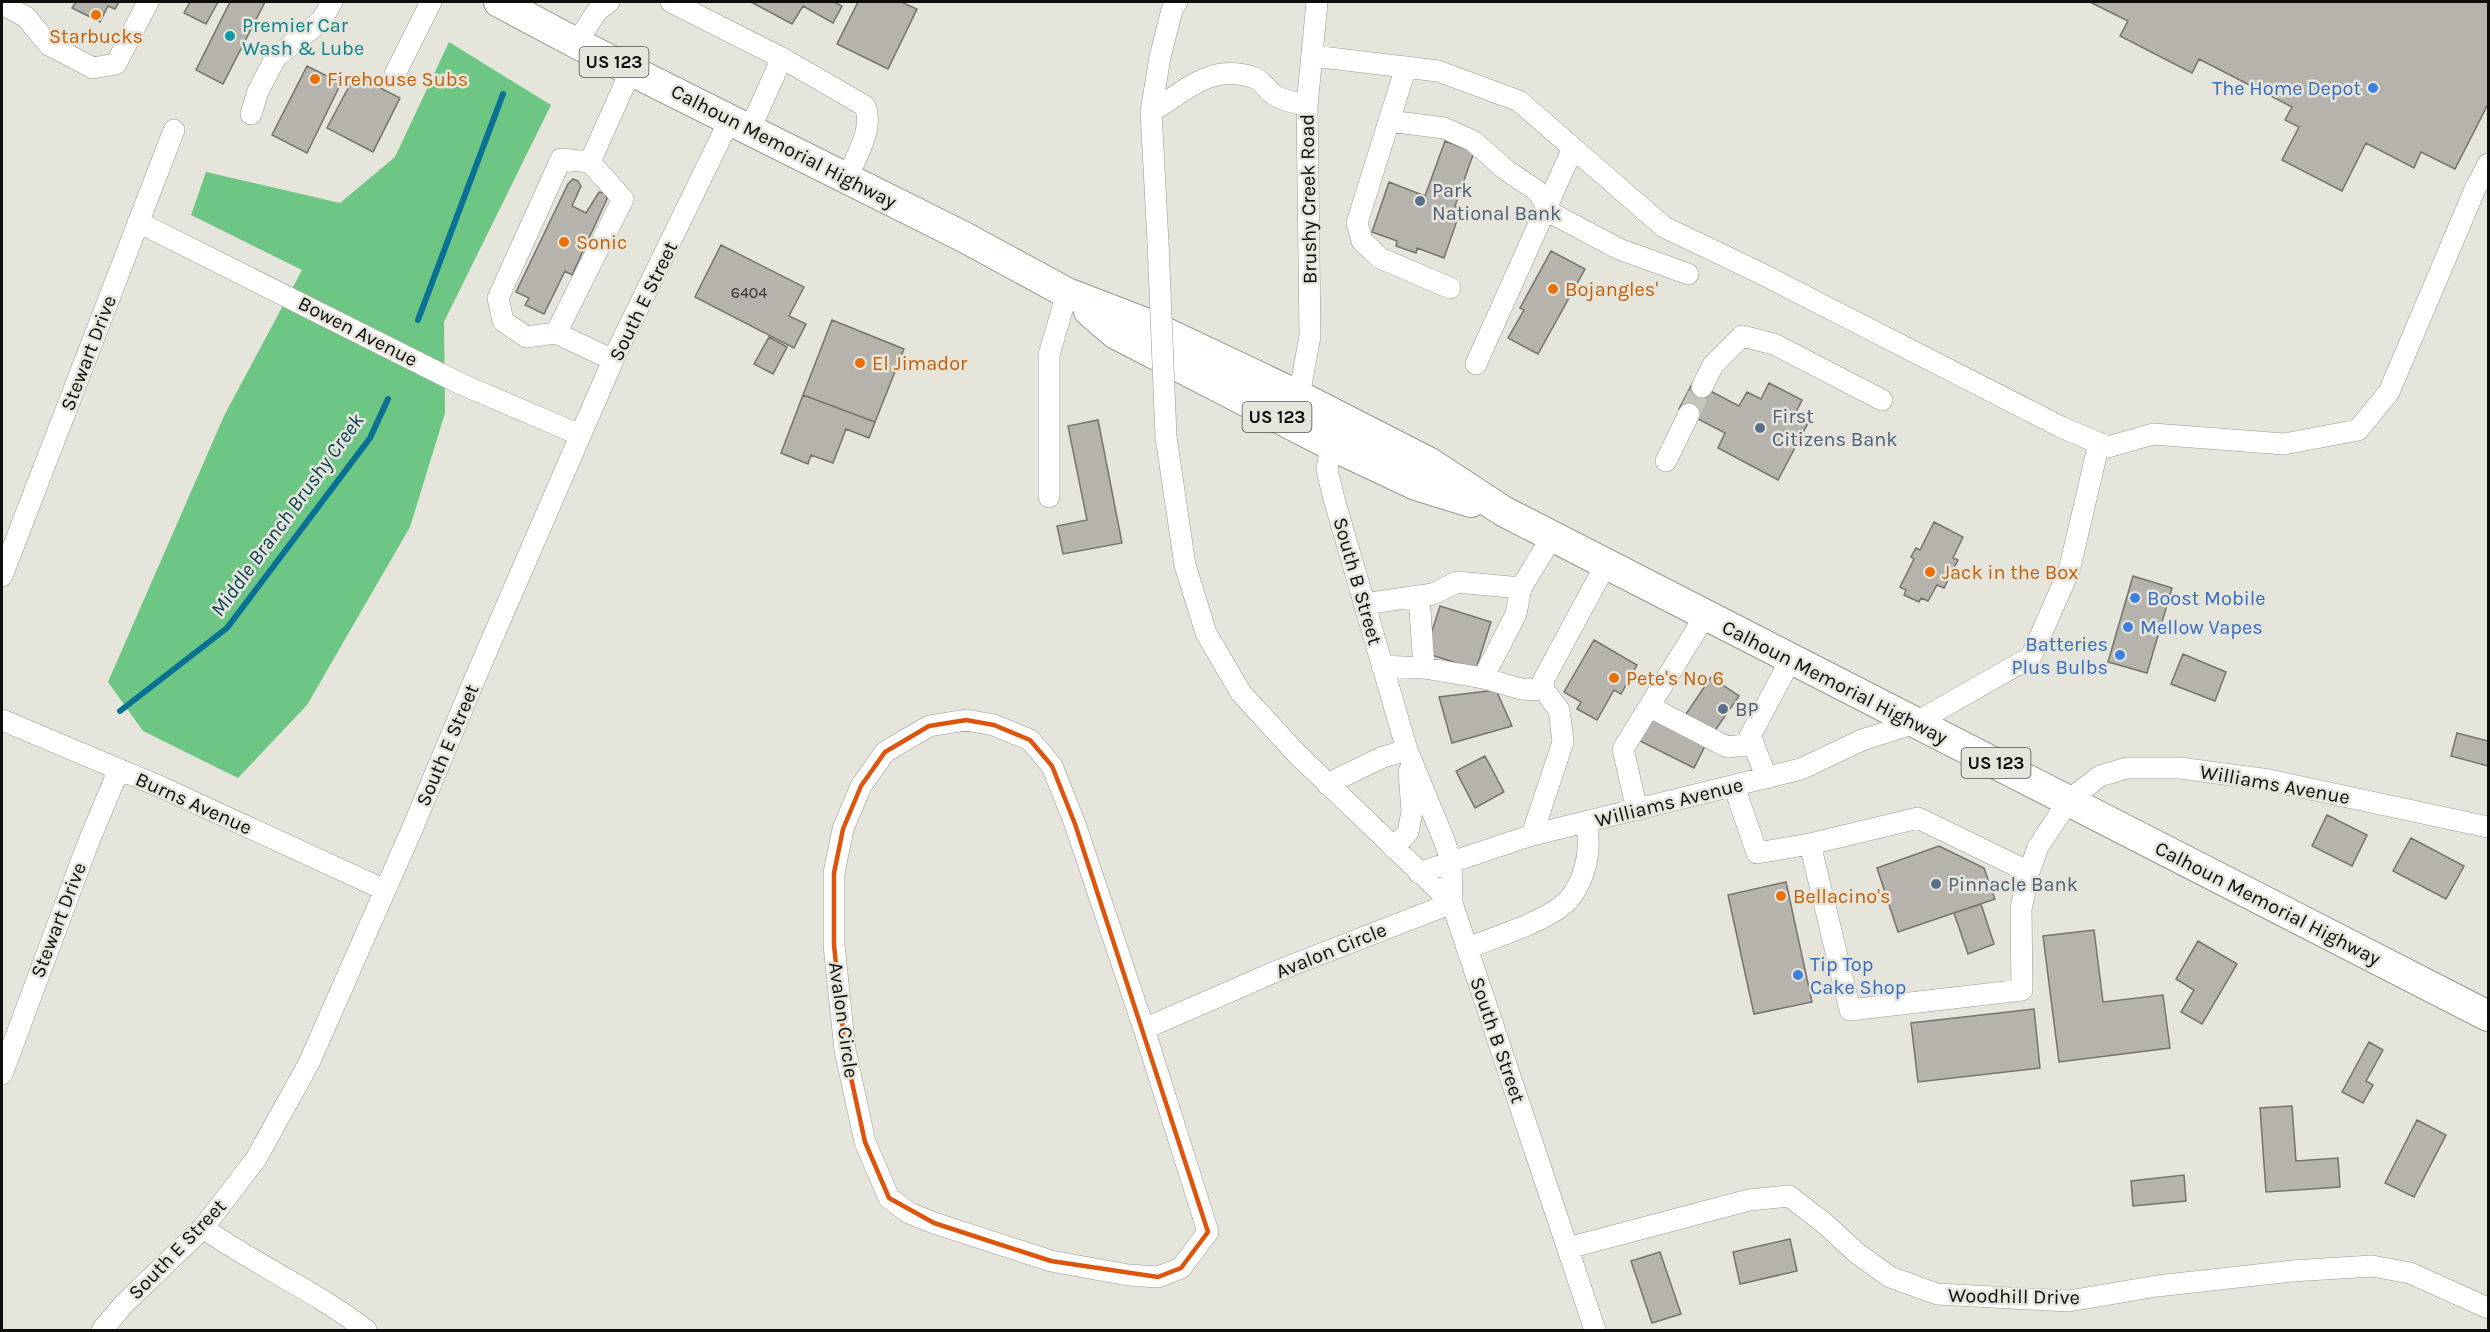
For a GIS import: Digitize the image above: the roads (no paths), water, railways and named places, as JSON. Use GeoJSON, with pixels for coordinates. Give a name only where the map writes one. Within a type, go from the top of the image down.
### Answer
{"type":"FeatureCollection","features":[{"type":"Feature","properties":{"kind":"highway","name":"Calhoun Memorial Highway"},"geometry":{"type":"LineString","coordinates":[[499,2],[576,43],[964,237],[1067,293],[1145,323],[1299,396],[1430,463],[1503,512],[2488,1016]]}},
{"type":"Feature","properties":{"kind":"highway","name":"Calhoun Memorial Highway"},"geometry":{"type":"LineString","coordinates":[[1067,293],[1116,334],[1331,445],[1416,485],[1503,512]]}},
{"type":"Feature","properties":{"kind":"street"},"geometry":{"type":"LineString","coordinates":[[86,64],[113,48],[137,2]]}},
{"type":"Feature","properties":{"kind":"street"},"geometry":{"type":"LineString","coordinates":[[2,4],[30,9],[49,45],[93,68],[116,64],[148,2]]}},
{"type":"Feature","properties":{"kind":"street"},"geometry":{"type":"LineString","coordinates":[[251,114],[258,91],[276,57],[321,21],[332,2]]}},
{"type":"Feature","properties":{"kind":"street"},"geometry":{"type":"LineString","coordinates":[[395,74],[431,2]]}},
{"type":"Feature","properties":{"kind":"street"},"geometry":{"type":"LineString","coordinates":[[576,43],[598,10],[609,2]]}},
{"type":"Feature","properties":{"kind":"street"},"geometry":{"type":"LineString","coordinates":[[670,2],[782,58],[865,106],[869,116],[867,132],[847,178]]}},
{"type":"Feature","properties":{"kind":"street"},"geometry":{"type":"LineString","coordinates":[[1177,2],[1172,10],[1160,57],[1150,112],[1166,437],[1185,565],[1206,633],[1241,693],[1327,783],[1452,903]]}},
{"type":"Feature","properties":{"kind":"street","name":"Brushy Creek Road"},"geometry":{"type":"LineString","coordinates":[[1299,396],[1310,336],[1307,106],[1317,2]]}},
{"type":"Feature","properties":{"kind":"street"},"geometry":{"type":"LineString","coordinates":[[1313,56],[1438,71],[1519,101],[1664,227],[1749,267],[2061,427],[2108,447],[2153,434],[2284,444],[2358,430],[2389,392],[2475,189],[2488,164]]}},
{"type":"Feature","properties":{"kind":"street","name":"South E Street"},"geometry":{"type":"LineString","coordinates":[[102,1330],[125,1304],[203,1228],[256,1159],[309,1063],[613,360],[740,124],[782,58]]}},
{"type":"Feature","properties":{"kind":"street"},"geometry":{"type":"LineString","coordinates":[[1406,67],[1357,223],[1362,241],[1380,258],[1450,288]]}},
{"type":"Feature","properties":{"kind":"street"},"geometry":{"type":"LineString","coordinates":[[590,162],[631,70]]}},
{"type":"Feature","properties":{"kind":"street"},"geometry":{"type":"LineString","coordinates":[[1150,112],[1171,100],[1188,86],[1212,75],[1234,75],[1257,79],[1275,95],[1307,106]]}},
{"type":"Feature","properties":{"kind":"street"},"geometry":{"type":"LineString","coordinates":[[1389,121],[1444,128],[1473,141],[1506,170],[1536,190],[1553,214],[1631,254],[1688,274]]}},
{"type":"Feature","properties":{"kind":"street","name":"Stewart Drive"},"geometry":{"type":"LineString","coordinates":[[2,576],[174,130]]}},
{"type":"Feature","properties":{"kind":"street"},"geometry":{"type":"LineString","coordinates":[[1476,364],[1573,148]]}},
{"type":"Feature","properties":{"kind":"street"},"geometry":{"type":"LineString","coordinates":[[556,333],[622,199],[590,162],[561,159],[498,298],[503,321],[526,337],[556,333],[613,360]]}},
{"type":"Feature","properties":{"kind":"street","name":"Bowen Avenue"},"geometry":{"type":"LineString","coordinates":[[138,222],[461,384],[580,435]]}},
{"type":"Feature","properties":{"kind":"street"},"geometry":{"type":"LineString","coordinates":[[1049,497],[1049,355],[1067,293]]}},
{"type":"Feature","properties":{"kind":"street"},"geometry":{"type":"LineString","coordinates":[[1702,387],[1713,365],[1742,336],[1774,344],[1882,400]]}},
{"type":"Feature","properties":{"kind":"street"},"geometry":{"type":"LineString","coordinates":[[1666,461],[1689,414]]}},
{"type":"Feature","properties":{"kind":"street","name":"Williams Avenue"},"geometry":{"type":"LineString","coordinates":[[1419,873],[1532,835],[1801,769],[1862,740],[1915,723],[2031,657],[2069,571],[2099,443]]}},
{"type":"Feature","properties":{"kind":"street","name":"South B Street"},"geometry":{"type":"LineString","coordinates":[[1331,445],[1327,470],[1407,750],[1444,840],[1450,861],[1452,903],[1595,1330]]}},
{"type":"Feature","properties":{"kind":"street"},"geometry":{"type":"LineString","coordinates":[[1483,678],[1516,614],[1521,588],[1552,537]]}},
{"type":"Feature","properties":{"kind":"street"},"geometry":{"type":"LineString","coordinates":[[1532,835],[1563,742],[1559,710],[1544,690],[1544,681],[1606,564]]}},
{"type":"Feature","properties":{"kind":"street"},"geometry":{"type":"LineString","coordinates":[[1364,604],[1433,594],[1457,582],[1521,588]]}},
{"type":"Feature","properties":{"kind":"street"},"geometry":{"type":"LineString","coordinates":[[1419,596],[1424,668]]}},
{"type":"Feature","properties":{"kind":"street"},"geometry":{"type":"LineString","coordinates":[[1637,810],[1623,749],[1705,616]]}},
{"type":"Feature","properties":{"kind":"street"},"geometry":{"type":"LineString","coordinates":[[1767,778],[1750,736],[1791,659]]}},
{"type":"Feature","properties":{"kind":"street"},"geometry":{"type":"LineString","coordinates":[[1382,666],[1424,668],[1483,678],[1521,689],[1544,690]]}},
{"type":"Feature","properties":{"kind":"street"},"geometry":{"type":"LineString","coordinates":[[1650,707],[1727,747],[1754,744]]}},
{"type":"Feature","properties":{"kind":"street","name":"Burns Avenue"},"geometry":{"type":"LineString","coordinates":[[2,720],[119,769],[385,890]]}},
{"type":"Feature","properties":{"kind":"street","name":"Avalon Circle"},"geometry":{"type":"LineString","coordinates":[[966,720],[994,725],[1030,740],[1052,766],[1076,824],[1144,1029],[1208,1232],[1181,1268],[1158,1277],[1128,1275],[1051,1261],[934,1223],[909,1213],[889,1198],[866,1142],[848,1061],[834,945],[834,873],[843,828],[861,786],[885,752],[929,726],[966,720]]}},
{"type":"Feature","properties":{"kind":"street"},"geometry":{"type":"LineString","coordinates":[[1327,783],[1383,757],[1407,750]]}},
{"type":"Feature","properties":{"kind":"street","name":"South B Street"},"geometry":{"type":"LineString","coordinates":[[1394,848],[1408,832],[1412,812],[1407,750]]}},
{"type":"Feature","properties":{"kind":"street","name":"Williams Avenue"},"geometry":{"type":"LineString","coordinates":[[1810,844],[1850,1010],[2022,990],[2021,909],[2028,872],[2038,847],[2069,800],[2100,776],[2127,768],[2180,768],[2269,780],[2488,827]]}},
{"type":"Feature","properties":{"kind":"street","name":"Stewart Drive"},"geometry":{"type":"LineString","coordinates":[[2,1074],[82,857],[119,769]]}},
{"type":"Feature","properties":{"kind":"street"},"geometry":{"type":"LineString","coordinates":[[1734,786],[1757,853],[1810,844],[1918,818],[2028,872]]}},
{"type":"Feature","properties":{"kind":"street"},"geometry":{"type":"LineString","coordinates":[[1467,948],[1507,933],[1564,905],[1574,892],[1584,866],[1588,850],[1587,822]]}},
{"type":"Feature","properties":{"kind":"street","name":"Avalon Circle"},"geometry":{"type":"LineString","coordinates":[[1144,1029],[1272,973],[1452,903]]}},
{"type":"Feature","properties":{"kind":"street","name":"Woodhill Drive"},"geometry":{"type":"LineString","coordinates":[[1568,1248],[1749,1200],[1789,1196],[1824,1223],[1858,1254],[1890,1276],[1936,1294],[2069,1300],[2168,1285],[2292,1271],[2372,1266],[2410,1273],[2488,1308]]}},
{"type":"Feature","properties":{"kind":"street"},"geometry":{"type":"LineString","coordinates":[[203,1228],[240,1254],[320,1299],[366,1330]]}},
{"type":"Feature","properties":{"kind":"waterway","name":"Middle Branch Brushy Creek"},"geometry":{"type":"LineString","coordinates":[[418,320],[503,94]]}},
{"type":"Feature","properties":{"kind":"waterway","name":"Middle Branch Brushy Creek"},"geometry":{"type":"LineString","coordinates":[[120,711],[227,628],[370,438],[388,399]]}},
{"type":"Feature","properties":{"kind":"tunnel"},"geometry":{"type":"LineString","coordinates":[[1689,414],[1702,387]]}},
{"type":"Feature","properties":{"kind":"place","name":"Starbucks"},"geometry":{"type":"Point","coordinates":[96,15]}},
{"type":"Feature","properties":{"kind":"place","name":"Premier Car Wash & Lube"},"geometry":{"type":"Point","coordinates":[230,36]}},
{"type":"Feature","properties":{"kind":"place","name":"Firehouse Subs"},"geometry":{"type":"Point","coordinates":[315,79]}},
{"type":"Feature","properties":{"kind":"place","name":"The Home Depot"},"geometry":{"type":"Point","coordinates":[2373,88]}},
{"type":"Feature","properties":{"kind":"place","name":"Park National Bank"},"geometry":{"type":"Point","coordinates":[1420,201]}},
{"type":"Feature","properties":{"kind":"place","name":"Sonic"},"geometry":{"type":"Point","coordinates":[564,242]}},
{"type":"Feature","properties":{"kind":"place","name":"Bojangles'"},"geometry":{"type":"Point","coordinates":[1553,289]}},
{"type":"Feature","properties":{"kind":"place","name":"El Jimador"},"geometry":{"type":"Point","coordinates":[860,363]}},
{"type":"Feature","properties":{"kind":"place","name":"First Citizens Bank"},"geometry":{"type":"Point","coordinates":[1760,428]}},
{"type":"Feature","properties":{"kind":"place","name":"Jack in the Box"},"geometry":{"type":"Point","coordinates":[1930,572]}},
{"type":"Feature","properties":{"kind":"place","name":"Boost Mobile"},"geometry":{"type":"Point","coordinates":[2135,598]}},
{"type":"Feature","properties":{"kind":"place","name":"Mellow Vapes"},"geometry":{"type":"Point","coordinates":[2128,627]}},
{"type":"Feature","properties":{"kind":"place","name":"Batteries Plus Bulbs"},"geometry":{"type":"Point","coordinates":[2120,655]}},
{"type":"Feature","properties":{"kind":"place","name":"Pete's No 6"},"geometry":{"type":"Point","coordinates":[1614,678]}},
{"type":"Feature","properties":{"kind":"place","name":"BP"},"geometry":{"type":"Point","coordinates":[1723,709]}},
{"type":"Feature","properties":{"kind":"place","name":"Pinnacle Bank"},"geometry":{"type":"Point","coordinates":[1936,884]}},
{"type":"Feature","properties":{"kind":"place","name":"Bellacino's"},"geometry":{"type":"Point","coordinates":[1781,896]}},
{"type":"Feature","properties":{"kind":"place","name":"Tip Top Cake Shop"},"geometry":{"type":"Point","coordinates":[1798,975]}}]}
